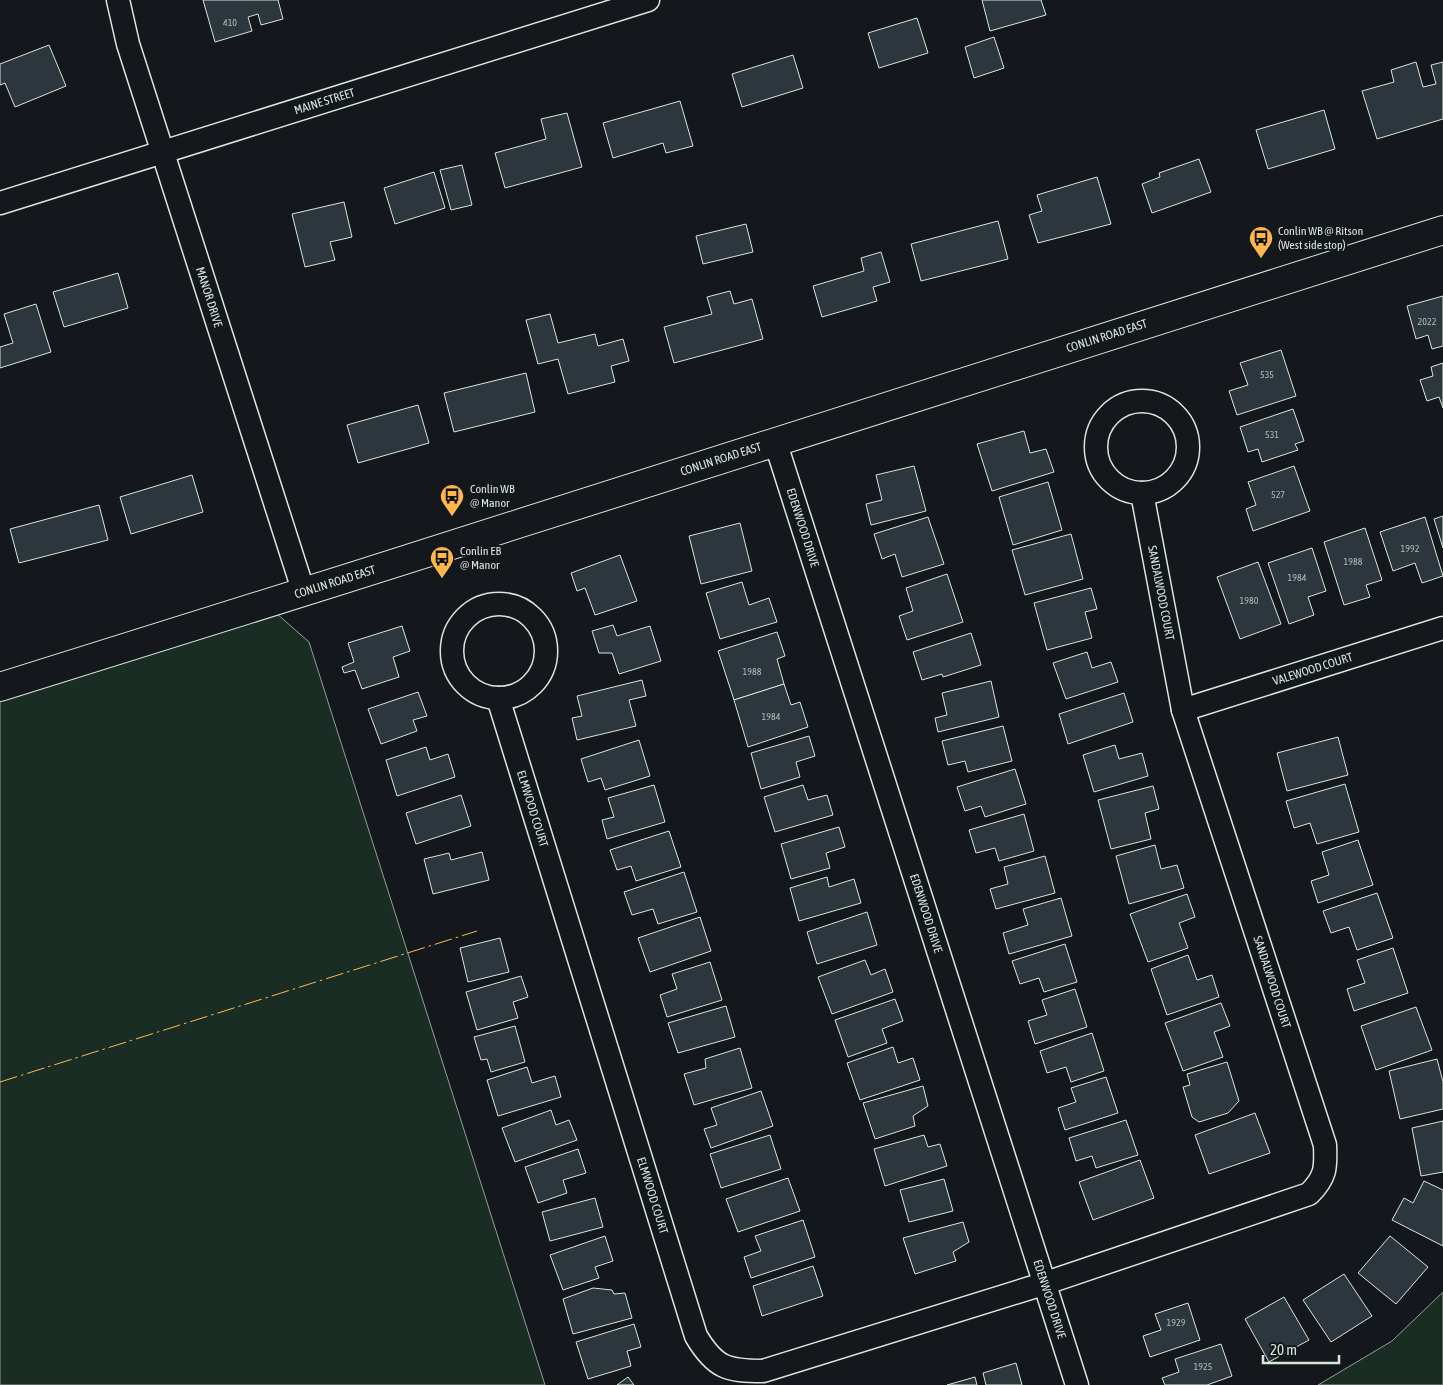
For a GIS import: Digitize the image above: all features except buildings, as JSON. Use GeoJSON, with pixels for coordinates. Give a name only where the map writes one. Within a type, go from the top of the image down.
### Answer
{"type":"FeatureCollection","features":[{"type":"Feature","properties":{"kind":"street","name":"MANOR DRIVE"},"geometry":{"type":"LineString","coordinates":[[118,0],[128,44],[304,593]]}},
{"type":"Feature","properties":{"kind":"street","name":"MAINE STREET"},"geometry":{"type":"LineString","coordinates":[[0,203],[648,0]]}},
{"type":"Feature","properties":{"kind":"street","name":"CONLIN ROAD EAST"},"geometry":{"type":"LineString","coordinates":[[0,687],[304,593],[775,441],[1443,230]]}},
{"type":"Feature","properties":{"kind":"street"},"geometry":{"type":"LineString","coordinates":[[1137,401],[1156,404],[1173,413],[1184,429],[1188,448],[1184,467],[1172,482],[1155,492],[1142,493],[1135,493],[1117,486],[1105,476],[1098,462],[1095,446],[1098,431],[1106,418],[1118,408],[1137,401]]}},
{"type":"Feature","properties":{"kind":"street","name":"EDENWOOD DRIVE"},"geometry":{"type":"LineString","coordinates":[[775,441],[1043,1284],[1077,1385]]}},
{"type":"Feature","properties":{"kind":"street","name":"SANDALWOOD COURT"},"geometry":{"type":"LineString","coordinates":[[1043,1284],[1309,1194],[1321,1182],[1326,1166],[1325,1145],[1183,710],[1142,493]]}},
{"type":"Feature","properties":{"kind":"street"},"geometry":{"type":"LineString","coordinates":[[505,604],[524,612],[540,627],[545,640],[546,654],[539,674],[525,690],[512,696],[498,698],[482,695],[464,681],[453,662],[452,646],[456,631],[465,619],[477,609],[490,605],[505,604]]}},
{"type":"Feature","properties":{"kind":"street","name":"VALEWOOD COURT"},"geometry":{"type":"LineString","coordinates":[[1183,710],[1443,628]]}},
{"type":"Feature","properties":{"kind":"street","name":"ELMWOOD COURT"},"geometry":{"type":"LineString","coordinates":[[498,698],[696,1336],[717,1364],[735,1371],[763,1371],[1043,1284]]}},
{"type":"Feature","properties":{"kind":"green space"},"geometry":{"type":"Polygon","coordinates":[[[268,606],[309,642],[545,1385],[0,1385],[0,690],[268,606]]]}},
{"type":"Feature","properties":{"kind":"green space"},"geometry":{"type":"Polygon","coordinates":[[[1443,1292],[1443,1385],[1318,1385],[1392,1341],[1443,1292]]]}},
{"type":"Feature","properties":{"kind":"power"},"geometry":{"type":"LineString","coordinates":[[0,1082],[477,931]]}},
{"type":"Feature","properties":{"kind":"place","name":"Conlin WB @ Ritson (West side stop)"},"geometry":{"type":"Point","coordinates":[1261,259]}},
{"type":"Feature","properties":{"kind":"place","name":"Conlin WB @ Manor"},"geometry":{"type":"Point","coordinates":[452,517]}},
{"type":"Feature","properties":{"kind":"place","name":"Conlin EB @ Manor"},"geometry":{"type":"Point","coordinates":[442,579]}}]}
